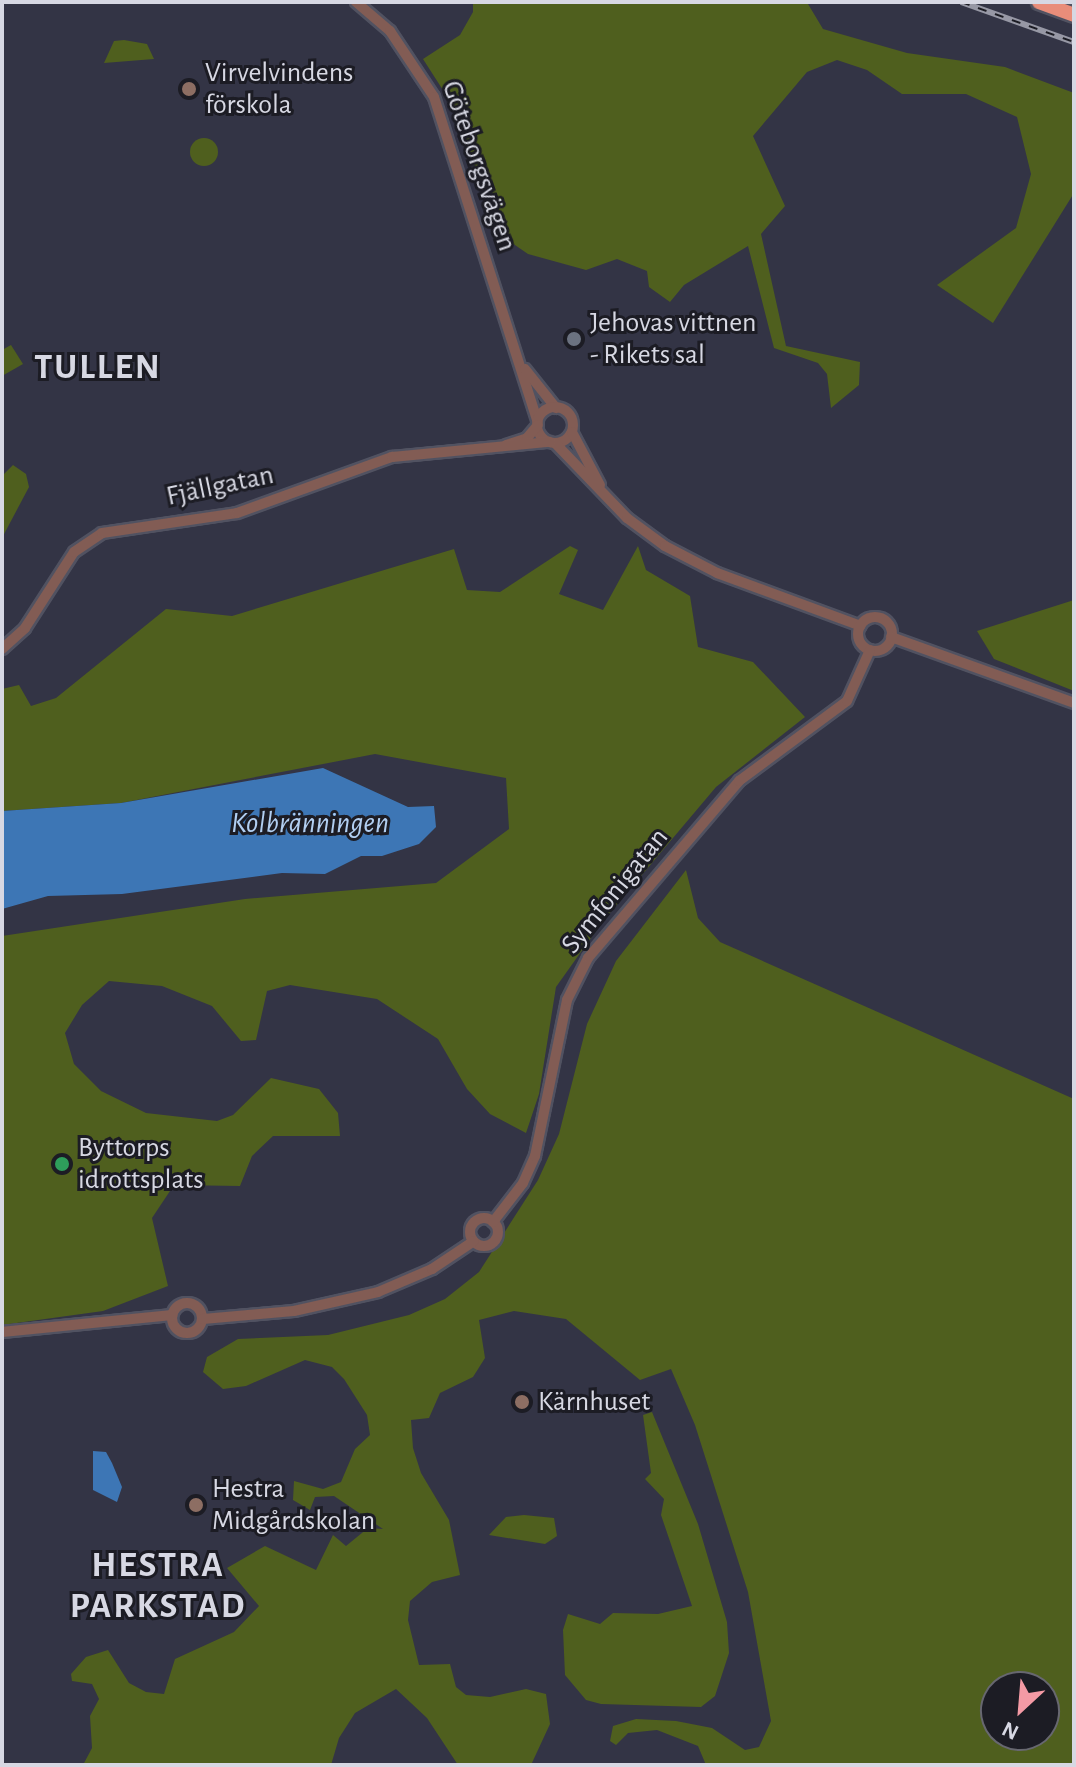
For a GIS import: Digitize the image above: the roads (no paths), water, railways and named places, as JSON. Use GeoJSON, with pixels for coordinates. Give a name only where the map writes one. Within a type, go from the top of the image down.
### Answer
{"type":"FeatureCollection","features":[{"type":"Feature","properties":{"kind":"highway"},"geometry":{"type":"LineString","coordinates":[[1039,2],[1074,15]]}},
{"type":"Feature","properties":{"kind":"street","name":"Göteborgsvägen"},"geometry":{"type":"LineString","coordinates":[[356,2],[390,31],[434,97],[523,367],[538,424]]}},
{"type":"Feature","properties":{"kind":"street","name":"Göteborgsvägen"},"geometry":{"type":"LineString","coordinates":[[523,367],[556,408]]}},
{"type":"Feature","properties":{"kind":"street"},"geometry":{"type":"LineString","coordinates":[[607,497],[572,432],[570,416],[556,408],[545,411],[538,424],[552,442],[607,497],[644,531],[687,558],[861,626],[879,618],[890,627],[891,637],[882,649],[870,650],[860,640],[861,626]]}},
{"type":"Feature","properties":{"kind":"street","name":"Fjällgatan"},"geometry":{"type":"LineString","coordinates":[[496,448],[527,438],[538,424]]}},
{"type":"Feature","properties":{"kind":"street"},"geometry":{"type":"LineString","coordinates":[[552,442],[572,432]]}},
{"type":"Feature","properties":{"kind":"street","name":"Fjällgatan"},"geometry":{"type":"LineString","coordinates":[[2,649],[25,628],[74,552],[102,533],[237,513],[392,457],[552,442]]}},
{"type":"Feature","properties":{"kind":"street"},"geometry":{"type":"LineString","coordinates":[[891,637],[1074,703]]}},
{"type":"Feature","properties":{"kind":"street","name":"Symfonigatan"},"geometry":{"type":"LineString","coordinates":[[493,1222],[523,1183],[535,1156],[567,1000],[588,958],[739,781],[847,701],[870,650]]}},
{"type":"Feature","properties":{"kind":"street"},"geometry":{"type":"LineString","coordinates":[[474,1222],[493,1222],[494,1241],[483,1245],[474,1241],[474,1222]]}},
{"type":"Feature","properties":{"kind":"street"},"geometry":{"type":"LineString","coordinates":[[203,1319],[294,1311],[378,1292],[424,1274],[474,1241]]}},
{"type":"Feature","properties":{"kind":"street"},"geometry":{"type":"LineString","coordinates":[[2,1332],[172,1315],[188,1302],[198,1306],[203,1319]]}},
{"type":"Feature","properties":{"kind":"street"},"geometry":{"type":"LineString","coordinates":[[172,1315],[174,1326],[186,1333],[197,1329],[203,1319]]}},
{"type":"Feature","properties":{"kind":"water","name":"Kolbränningen"},"geometry":{"type":"Polygon","coordinates":[[[323,768],[408,807],[434,806],[436,827],[419,844],[382,856],[361,856],[325,874],[282,873],[122,894],[48,896],[2,909],[2,811],[121,803],[323,768]]]}},
{"type":"Feature","properties":{"kind":"water"},"geometry":{"type":"Polygon","coordinates":[[[93,1451],[106,1452],[112,1463],[122,1487],[117,1502],[93,1490],[93,1451]]]}},
{"type":"Feature","properties":{"kind":"railway"},"geometry":{"type":"LineString","coordinates":[[961,2],[1074,42]]}},
{"type":"Feature","properties":{"kind":"place","name":"Virvelvindens förskola"},"geometry":{"type":"Point","coordinates":[189,89]}},
{"type":"Feature","properties":{"kind":"place","name":"Jehovas vittnen - Rikets sal"},"geometry":{"type":"Point","coordinates":[574,339]}},
{"type":"Feature","properties":{"kind":"place","name":"Byttorps idrottsplats"},"geometry":{"type":"Point","coordinates":[62,1164]}},
{"type":"Feature","properties":{"kind":"place","name":"Kärnhuset"},"geometry":{"type":"Point","coordinates":[522,1402]}},
{"type":"Feature","properties":{"kind":"place","name":"Hestra Midgårdskolan"},"geometry":{"type":"Point","coordinates":[196,1505]}},
{"type":"Feature","properties":{"kind":"district","name":"TULLEN"},"geometry":{"type":"Point","coordinates":[98,368]}},
{"type":"Feature","properties":{"kind":"district","name":"HESTRA PARKSTAD"},"geometry":{"type":"Point","coordinates":[158,1586]}}]}
